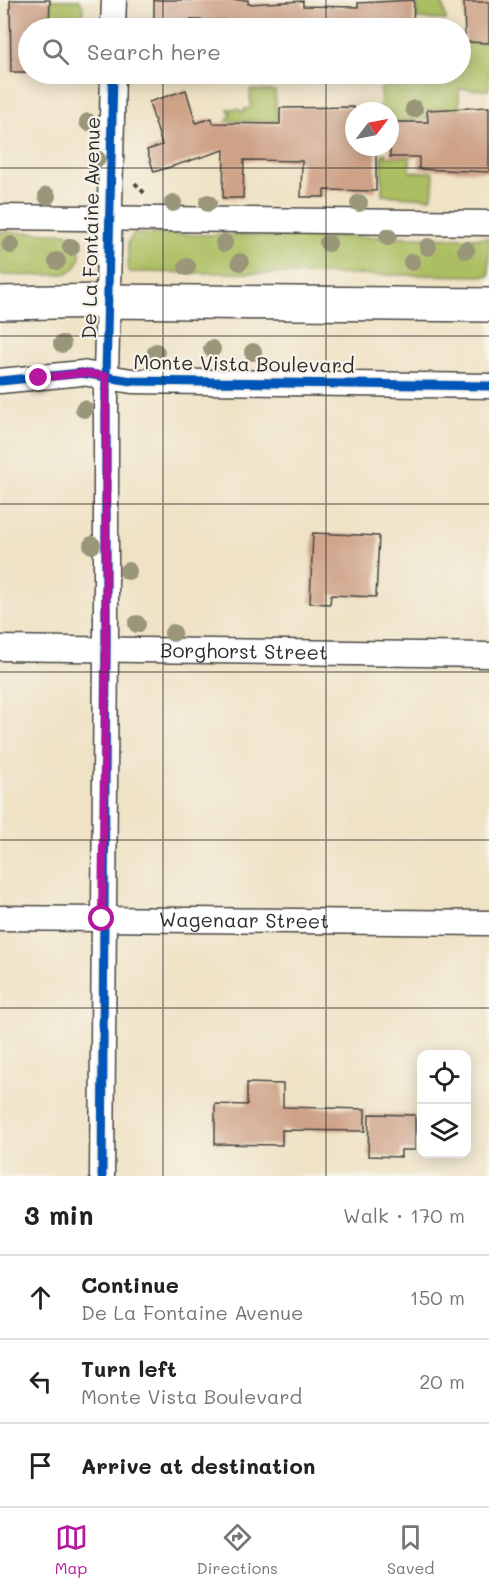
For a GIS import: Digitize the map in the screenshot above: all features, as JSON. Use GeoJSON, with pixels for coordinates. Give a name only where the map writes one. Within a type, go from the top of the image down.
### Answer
{"type":"FeatureCollection","features":[{"type":"Feature","properties":{"kind":"main road"},"geometry":{"type":"LineString","coordinates":[[0,303],[108,301],[489,306]]}},
{"type":"Feature","properties":{"kind":"street"},"geometry":{"type":"LineString","coordinates":[[113,18],[114,0]]}},
{"type":"Feature","properties":{"kind":"street","name":"De La Fontaine Avenue"},"geometry":{"type":"LineString","coordinates":[[102,1176],[106,376],[112,84]]}},
{"type":"Feature","properties":{"kind":"street"},"geometry":{"type":"LineString","coordinates":[[0,217],[489,223]]}},
{"type":"Feature","properties":{"kind":"street","name":"Monte Vista Boulevard"},"geometry":{"type":"LineString","coordinates":[[0,381],[82,373],[132,381],[160,382],[489,386]]}},
{"type":"Feature","properties":{"kind":"street","name":"Borghorst Street"},"geometry":{"type":"LineString","coordinates":[[0,648],[489,655]]}},
{"type":"Feature","properties":{"kind":"street","name":"Wagenaar Street"},"geometry":{"type":"LineString","coordinates":[[0,918],[489,923]]}},
{"type":"Feature","properties":{"kind":"path"},"geometry":{"type":"LineString","coordinates":[[129,177],[152,202]]}},
{"type":"Feature","properties":{"kind":"green space"},"geometry":{"type":"Polygon","coordinates":[[[50,0],[79,0],[83,7],[82,18],[49,18],[50,0]]]}},
{"type":"Feature","properties":{"kind":"green space"},"geometry":{"type":"Polygon","coordinates":[[[417,0],[442,0],[446,18],[417,18],[417,0]]]}},
{"type":"Feature","properties":{"kind":"green space"},"geometry":{"type":"Polygon","coordinates":[[[471,42],[489,43],[489,90],[459,89],[459,110],[428,110],[428,119],[399,121],[399,102],[380,102],[381,88],[402,84],[471,84],[471,42]]]}},
{"type":"Feature","properties":{"kind":"green space"},"geometry":{"type":"Polygon","coordinates":[[[250,90],[275,91],[277,121],[227,121],[231,114],[228,109],[239,109],[242,113],[245,109],[251,108],[250,90]]]}},
{"type":"Feature","properties":{"kind":"green space"},"geometry":{"type":"Polygon","coordinates":[[[382,156],[410,157],[410,172],[432,172],[434,176],[432,197],[382,195],[382,156]]]}},
{"type":"Feature","properties":{"kind":"green space"},"geometry":{"type":"Polygon","coordinates":[[[0,232],[66,233],[78,244],[79,260],[76,267],[67,273],[0,275],[0,232]]]}},
{"type":"Feature","properties":{"kind":"green space"},"geometry":{"type":"Polygon","coordinates":[[[133,234],[489,238],[489,276],[128,272],[128,243],[133,234]]]}},
{"type":"Feature","properties":{"kind":"building"},"geometry":{"type":"Polygon","coordinates":[[[10,0],[50,0],[49,18],[18,18],[18,72],[11,72],[10,0]]]}},
{"type":"Feature","properties":{"kind":"building"},"geometry":{"type":"Polygon","coordinates":[[[154,0],[248,0],[248,4],[303,1],[303,6],[358,7],[358,3],[414,0],[413,18],[154,18],[154,0]]]}},
{"type":"Feature","properties":{"kind":"building"},"geometry":{"type":"Polygon","coordinates":[[[464,2],[489,2],[489,43],[471,42],[471,18],[464,18],[464,2]]]}},
{"type":"Feature","properties":{"kind":"building"},"geometry":{"type":"Polygon","coordinates":[[[186,90],[196,123],[212,118],[213,123],[280,124],[280,108],[345,107],[345,156],[376,156],[376,191],[324,190],[324,197],[301,197],[302,161],[244,160],[243,198],[223,198],[224,150],[154,172],[147,150],[162,145],[149,102],[186,90]]]}},
{"type":"Feature","properties":{"kind":"building"},"geometry":{"type":"Polygon","coordinates":[[[489,107],[489,172],[419,169],[419,157],[390,157],[399,156],[399,122],[428,122],[427,110],[489,107]]]}},
{"type":"Feature","properties":{"kind":"building"},"geometry":{"type":"Polygon","coordinates":[[[313,533],[379,536],[376,597],[331,595],[330,604],[310,603],[313,533]]]}},
{"type":"Feature","properties":{"kind":"building"},"geometry":{"type":"Polygon","coordinates":[[[247,1083],[283,1084],[283,1107],[365,1109],[365,1131],[282,1130],[282,1145],[215,1144],[215,1104],[247,1105],[247,1083]]]}},
{"type":"Feature","properties":{"kind":"building"},"geometry":{"type":"Polygon","coordinates":[[[369,1114],[415,1115],[415,1150],[401,1150],[401,1157],[368,1156],[369,1114]]]}},
{"type":"Feature","properties":{"kind":"cycle path"},"geometry":{"type":"LineString","coordinates":[[102,1176],[106,376],[113,84]]}},
{"type":"Feature","properties":{"kind":"cycle path"},"geometry":{"type":"LineString","coordinates":[[0,381],[82,373],[132,381],[489,386]]}},
{"type":"Feature","properties":{"kind":"route"},"geometry":{"type":"LineString","coordinates":[[39,378],[82,373],[106,376],[106,649],[102,919]]}}]}
